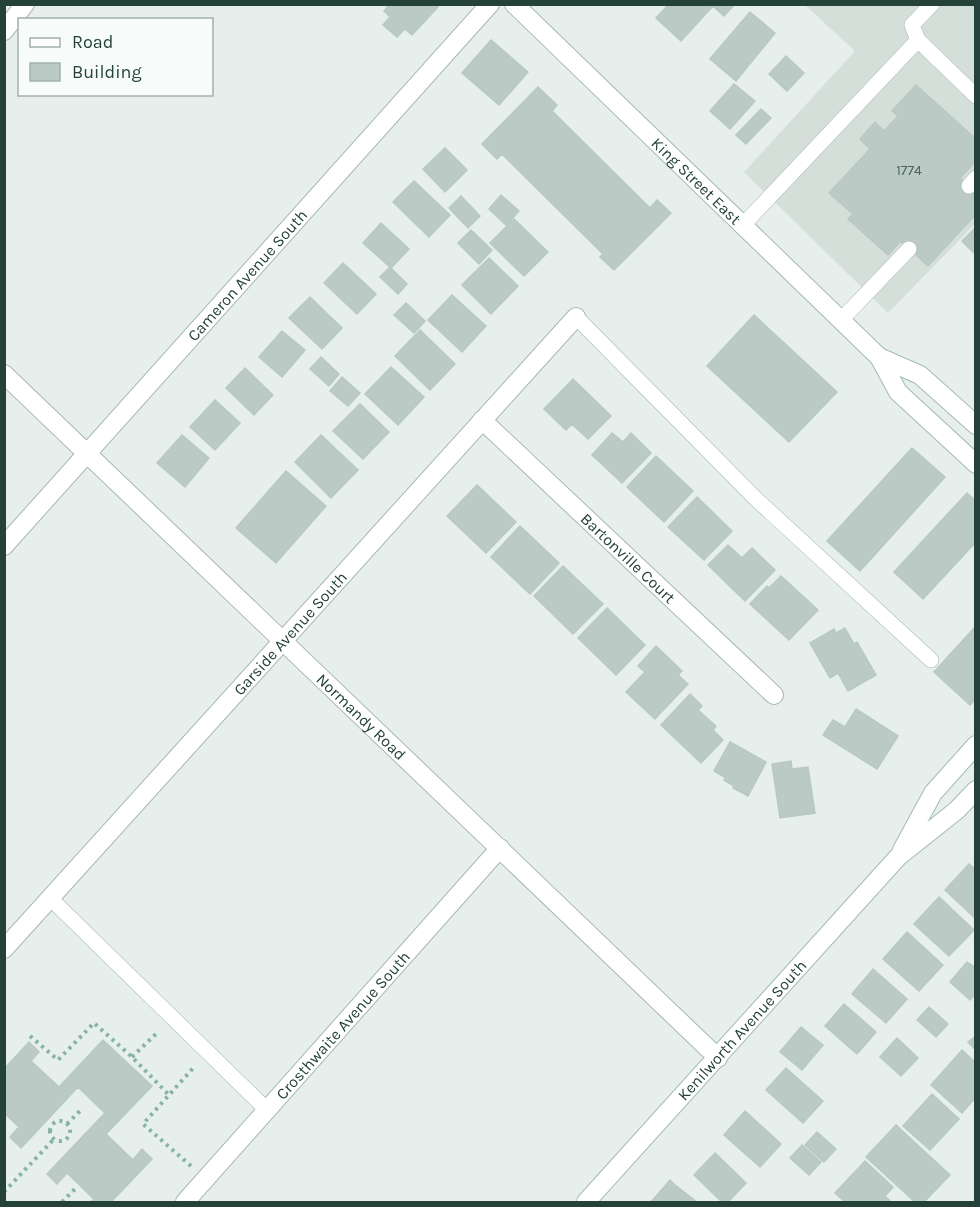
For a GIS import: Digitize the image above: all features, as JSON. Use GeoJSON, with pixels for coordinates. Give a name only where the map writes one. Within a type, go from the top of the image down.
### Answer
{"type":"FeatureCollection","features":[{"type":"Feature","properties":{"kind":"street"},"geometry":{"type":"LineString","coordinates":[[4,31],[25,4]]}},
{"type":"Feature","properties":{"kind":"street","name":"Cameron Avenue South"},"geometry":{"type":"LineString","coordinates":[[4,546],[490,4]]}},
{"type":"Feature","properties":{"kind":"street","name":"King Street East"},"geometry":{"type":"LineString","coordinates":[[514,4],[879,357],[898,392],[975,464]]}},
{"type":"Feature","properties":{"kind":"street","name":"Garside Avenue South"},"geometry":{"type":"LineString","coordinates":[[4,949],[576,317]]}},
{"type":"Feature","properties":{"kind":"street","name":"King Street East"},"geometry":{"type":"LineString","coordinates":[[879,357],[920,375],[975,424]]}},
{"type":"Feature","properties":{"kind":"street","name":"Normandy Road"},"geometry":{"type":"LineString","coordinates":[[4,374],[718,1058]]}},
{"type":"Feature","properties":{"kind":"street","name":"Bartonville Court"},"geometry":{"type":"LineString","coordinates":[[482,420],[774,695]]}},
{"type":"Feature","properties":{"kind":"street","name":"Kenilworth Avenue South"},"geometry":{"type":"LineString","coordinates":[[898,856],[933,793],[975,745]]}},
{"type":"Feature","properties":{"kind":"street","name":"Kenilworth Avenue South"},"geometry":{"type":"LineString","coordinates":[[586,1203],[898,856],[957,810],[975,790]]}},
{"type":"Feature","properties":{"kind":"street","name":"Crosthwaite Avenue South"},"geometry":{"type":"LineString","coordinates":[[185,1203],[500,848]]}},
{"type":"Feature","properties":{"kind":"lane"},"geometry":{"type":"LineString","coordinates":[[932,4],[912,25],[918,40],[975,96]]}},
{"type":"Feature","properties":{"kind":"lane"},"geometry":{"type":"LineString","coordinates":[[743,225],[918,40]]}},
{"type":"Feature","properties":{"kind":"lane"},"geometry":{"type":"LineString","coordinates":[[841,320],[909,249]]}},
{"type":"Feature","properties":{"kind":"lane"},"geometry":{"type":"LineString","coordinates":[[576,317],[755,498],[931,660]]}},
{"type":"Feature","properties":{"kind":"lane"},"geometry":{"type":"LineString","coordinates":[[50,898],[267,1110]]}},
{"type":"Feature","properties":{"kind":"path"},"geometry":{"type":"LineString","coordinates":[[131,1057],[173,1018]]}},
{"type":"Feature","properties":{"kind":"path"},"geometry":{"type":"LineString","coordinates":[[30,1036],[58,1060],[93,1023],[169,1095]]}},
{"type":"Feature","properties":{"kind":"path"},"geometry":{"type":"LineString","coordinates":[[206,1179],[143,1124],[208,1052]]}},
{"type":"Feature","properties":{"kind":"path"},"geometry":{"type":"LineString","coordinates":[[67,1124],[81,1110]]}},
{"type":"Feature","properties":{"kind":"path"},"geometry":{"type":"LineString","coordinates":[[58,1121],[67,1124],[70,1130],[68,1137],[61,1141],[54,1139],[50,1133],[51,1125],[58,1121]]}},
{"type":"Feature","properties":{"kind":"path"},"geometry":{"type":"LineString","coordinates":[[4,1192],[54,1139]]}},
{"type":"Feature","properties":{"kind":"path"},"geometry":{"type":"LineString","coordinates":[[62,1203],[75,1189]]}},
{"type":"Feature","properties":{"kind":"shaded area"},"geometry":{"type":"Polygon","coordinates":[[[805,5],[975,5],[975,224],[888,313],[744,172],[855,51],[805,5]]]}},
{"type":"Feature","properties":{"kind":"building"},"geometry":{"type":"Polygon","coordinates":[[[390,4],[435,4],[438,7],[412,35],[405,29],[397,37],[383,25],[390,17],[384,11],[390,4]]]}},
{"type":"Feature","properties":{"kind":"building"},"geometry":{"type":"Polygon","coordinates":[[[669,4],[735,4],[724,16],[713,6],[681,41],[656,18],[669,4]]]}},
{"type":"Feature","properties":{"kind":"building"},"geometry":{"type":"Polygon","coordinates":[[[750,12],[775,33],[736,81],[710,59],[750,12]]]}},
{"type":"Feature","properties":{"kind":"building"},"geometry":{"type":"Polygon","coordinates":[[[491,40],[528,72],[499,105],[462,73],[491,40]]]}},
{"type":"Feature","properties":{"kind":"building"},"geometry":{"type":"Polygon","coordinates":[[[786,56],[804,73],[787,91],[769,74],[786,56]]]}},
{"type":"Feature","properties":{"kind":"building"},"geometry":{"type":"Polygon","coordinates":[[[734,84],[755,101],[730,129],[710,111],[734,84]]]}},
{"type":"Feature","properties":{"kind":"building"},"geometry":{"type":"Polygon","coordinates":[[[916,85],[976,139],[976,161],[960,178],[976,192],[976,214],[928,266],[901,241],[888,255],[848,219],[853,214],[829,193],[870,149],[860,139],[875,122],[884,131],[898,116],[892,111],[916,85]]]}},
{"type":"Feature","properties":{"kind":"building"},"geometry":{"type":"Polygon","coordinates":[[[538,87],[557,105],[552,111],[650,208],[657,200],[671,213],[614,270],[600,257],[603,254],[502,154],[497,159],[482,144],[538,87]]]}},
{"type":"Feature","properties":{"kind":"building"},"geometry":{"type":"Polygon","coordinates":[[[761,109],[771,118],[746,144],[736,135],[761,109]]]}},
{"type":"Feature","properties":{"kind":"building"},"geometry":{"type":"Polygon","coordinates":[[[445,148],[467,170],[445,192],[423,169],[445,148]]]}},
{"type":"Feature","properties":{"kind":"building"},"geometry":{"type":"Polygon","coordinates":[[[414,181],[450,215],[429,237],[393,202],[414,181]]]}},
{"type":"Feature","properties":{"kind":"building"},"geometry":{"type":"Polygon","coordinates":[[[501,195],[519,211],[506,225],[489,209],[501,195]]]}},
{"type":"Feature","properties":{"kind":"building"},"geometry":{"type":"Polygon","coordinates":[[[461,196],[480,216],[468,228],[449,208],[461,196]]]}},
{"type":"Feature","properties":{"kind":"building"},"geometry":{"type":"Polygon","coordinates":[[[514,219],[548,252],[524,276],[490,243],[514,219]]]}},
{"type":"Feature","properties":{"kind":"building"},"geometry":{"type":"Polygon","coordinates":[[[381,223],[409,249],[391,268],[363,243],[381,223]]]}},
{"type":"Feature","properties":{"kind":"building"},"geometry":{"type":"Polygon","coordinates":[[[976,227],[976,255],[962,241],[976,227]]]}},
{"type":"Feature","properties":{"kind":"building"},"geometry":{"type":"Polygon","coordinates":[[[471,230],[492,250],[479,264],[458,243],[471,230]]]}},
{"type":"Feature","properties":{"kind":"building"},"geometry":{"type":"Polygon","coordinates":[[[489,258],[518,286],[491,314],[462,285],[489,258]]]}},
{"type":"Feature","properties":{"kind":"building"},"geometry":{"type":"Polygon","coordinates":[[[343,263],[376,294],[357,314],[324,283],[343,263]]]}},
{"type":"Feature","properties":{"kind":"building"},"geometry":{"type":"Polygon","coordinates":[[[390,267],[407,284],[398,294],[380,277],[390,267]]]}},
{"type":"Feature","properties":{"kind":"building"},"geometry":{"type":"Polygon","coordinates":[[[452,295],[486,326],[462,352],[428,320],[452,295]]]}},
{"type":"Feature","properties":{"kind":"building"},"geometry":{"type":"Polygon","coordinates":[[[310,297],[342,328],[322,349],[289,318],[310,297]]]}},
{"type":"Feature","properties":{"kind":"building"},"geometry":{"type":"Polygon","coordinates":[[[406,303],[425,321],[414,333],[394,315],[406,303]]]}},
{"type":"Feature","properties":{"kind":"building"},"geometry":{"type":"Polygon","coordinates":[[[754,315],[837,392],[789,442],[707,366],[754,315]]]}},
{"type":"Feature","properties":{"kind":"building"},"geometry":{"type":"Polygon","coordinates":[[[420,330],[455,364],[430,390],[395,356],[420,330]]]}},
{"type":"Feature","properties":{"kind":"building"},"geometry":{"type":"Polygon","coordinates":[[[282,331],[305,350],[282,377],[259,357],[282,331]]]}},
{"type":"Feature","properties":{"kind":"building"},"geometry":{"type":"Polygon","coordinates":[[[321,357],[339,374],[329,386],[310,369],[321,357]]]}},
{"type":"Feature","properties":{"kind":"building"},"geometry":{"type":"Polygon","coordinates":[[[391,367],[424,397],[398,425],[365,394],[391,367]]]}},
{"type":"Feature","properties":{"kind":"building"},"geometry":{"type":"Polygon","coordinates":[[[245,368],[273,395],[254,415],[226,388],[245,368]]]}},
{"type":"Feature","properties":{"kind":"building"},"geometry":{"type":"Polygon","coordinates":[[[342,377],[360,393],[348,406],[330,391],[342,377]]]}},
{"type":"Feature","properties":{"kind":"building"},"geometry":{"type":"Polygon","coordinates":[[[573,379],[611,416],[588,439],[572,424],[566,430],[544,409],[573,379]]]}},
{"type":"Feature","properties":{"kind":"building"},"geometry":{"type":"Polygon","coordinates":[[[215,400],[240,423],[215,450],[190,427],[215,400]]]}},
{"type":"Feature","properties":{"kind":"building"},"geometry":{"type":"Polygon","coordinates":[[[360,404],[389,432],[363,459],[333,431],[360,404]]]}},
{"type":"Feature","properties":{"kind":"building"},"geometry":{"type":"Polygon","coordinates":[[[612,433],[623,442],[631,433],[651,453],[622,483],[592,455],[612,433]]]}},
{"type":"Feature","properties":{"kind":"building"},"geometry":{"type":"Polygon","coordinates":[[[182,435],[209,458],[185,487],[157,463],[182,435]]]}},
{"type":"Feature","properties":{"kind":"building"},"geometry":{"type":"Polygon","coordinates":[[[321,435],[358,470],[331,498],[295,462],[321,435]]]}},
{"type":"Feature","properties":{"kind":"building"},"geometry":{"type":"Polygon","coordinates":[[[912,448],[945,477],[860,571],[827,541],[912,448]]]}},
{"type":"Feature","properties":{"kind":"building"},"geometry":{"type":"Polygon","coordinates":[[[656,456],[693,491],[664,522],[627,487],[656,456]]]}},
{"type":"Feature","properties":{"kind":"building"},"geometry":{"type":"Polygon","coordinates":[[[286,471],[326,506],[276,563],[236,528],[286,471]]]}},
{"type":"Feature","properties":{"kind":"building"},"geometry":{"type":"Polygon","coordinates":[[[477,485],[516,522],[486,553],[447,516],[477,485]]]}},
{"type":"Feature","properties":{"kind":"building"},"geometry":{"type":"Polygon","coordinates":[[[967,493],[976,501],[976,542],[923,599],[894,572],[967,493]]]}},
{"type":"Feature","properties":{"kind":"building"},"geometry":{"type":"Polygon","coordinates":[[[697,497],[732,531],[704,560],[668,527],[697,497]]]}},
{"type":"Feature","properties":{"kind":"building"},"geometry":{"type":"Polygon","coordinates":[[[520,526],[559,563],[530,594],[491,557],[520,526]]]}},
{"type":"Feature","properties":{"kind":"building"},"geometry":{"type":"Polygon","coordinates":[[[728,545],[742,558],[752,548],[775,570],[745,601],[708,565],[728,545]]]}},
{"type":"Feature","properties":{"kind":"building"},"geometry":{"type":"Polygon","coordinates":[[[563,566],[603,604],[573,634],[534,596],[563,566]]]}},
{"type":"Feature","properties":{"kind":"building"},"geometry":{"type":"Polygon","coordinates":[[[781,576],[818,610],[789,640],[750,604],[767,586],[769,588],[781,576]]]}},
{"type":"Feature","properties":{"kind":"building"},"geometry":{"type":"Polygon","coordinates":[[[607,608],[645,645],[616,675],[578,638],[607,608]]]}},
{"type":"Feature","properties":{"kind":"building"},"geometry":{"type":"Polygon","coordinates":[[[976,626],[976,699],[970,705],[934,672],[976,626]]]}},
{"type":"Feature","properties":{"kind":"building"},"geometry":{"type":"Polygon","coordinates":[[[845,628],[854,644],[857,642],[876,675],[848,691],[838,673],[830,678],[810,643],[834,629],[836,633],[845,628]]]}},
{"type":"Feature","properties":{"kind":"building"},"geometry":{"type":"Polygon","coordinates":[[[656,646],[682,671],[678,675],[688,684],[655,719],[626,692],[645,672],[638,666],[656,646]]]}},
{"type":"Feature","properties":{"kind":"building"},"geometry":{"type":"Polygon","coordinates":[[[690,694],[702,706],[698,710],[716,726],[713,730],[723,740],[701,763],[661,725],[690,694]]]}},
{"type":"Feature","properties":{"kind":"building"},"geometry":{"type":"Polygon","coordinates":[[[856,709],[898,736],[877,769],[823,735],[833,720],[845,727],[856,709]]]}},
{"type":"Feature","properties":{"kind":"building"},"geometry":{"type":"Polygon","coordinates":[[[730,742],[766,762],[748,796],[733,788],[734,786],[724,780],[726,778],[714,771],[730,742]]]}},
{"type":"Feature","properties":{"kind":"building"},"geometry":{"type":"Polygon","coordinates":[[[791,761],[792,769],[808,767],[815,813],[780,818],[772,764],[791,761]]]}},
{"type":"Feature","properties":{"kind":"building"},"geometry":{"type":"Polygon","coordinates":[[[969,864],[976,870],[976,919],[945,890],[969,864]]]}},
{"type":"Feature","properties":{"kind":"building"},"geometry":{"type":"Polygon","coordinates":[[[939,897],[974,930],[949,956],[914,924],[939,897]]]}},
{"type":"Feature","properties":{"kind":"building"},"geometry":{"type":"Polygon","coordinates":[[[907,932],[943,965],[919,991],[883,959],[907,932]]]}},
{"type":"Feature","properties":{"kind":"building"},"geometry":{"type":"Polygon","coordinates":[[[967,962],[976,968],[976,993],[970,1000],[950,982],[967,962]]]}},
{"type":"Feature","properties":{"kind":"building"},"geometry":{"type":"Polygon","coordinates":[[[873,969],[907,999],[886,1023],[852,994],[873,969]]]}},
{"type":"Feature","properties":{"kind":"building"},"geometry":{"type":"Polygon","coordinates":[[[844,1004],[876,1032],[857,1054],[825,1026],[844,1004]]]}},
{"type":"Feature","properties":{"kind":"building"},"geometry":{"type":"Polygon","coordinates":[[[929,1007],[948,1024],[936,1037],[917,1020],[929,1007]]]}},
{"type":"Feature","properties":{"kind":"building"},"geometry":{"type":"Polygon","coordinates":[[[801,1027],[823,1045],[802,1070],[780,1052],[801,1027]]]}},
{"type":"Feature","properties":{"kind":"building"},"geometry":{"type":"Polygon","coordinates":[[[976,1036],[976,1050],[968,1042],[976,1036]]]}},
{"type":"Feature","properties":{"kind":"building"},"geometry":{"type":"Polygon","coordinates":[[[897,1038],[918,1058],[901,1076],[880,1057],[897,1038]]]}},
{"type":"Feature","properties":{"kind":"building"},"geometry":{"type":"Polygon","coordinates":[[[103,1040],[152,1086],[106,1134],[133,1160],[142,1149],[152,1159],[111,1202],[91,1202],[94,1199],[67,1173],[57,1184],[47,1174],[105,1113],[78,1087],[21,1148],[10,1137],[19,1127],[4,1113],[4,1069],[29,1042],[39,1052],[31,1061],[59,1087],[103,1040]]]}},
{"type":"Feature","properties":{"kind":"building"},"geometry":{"type":"Polygon","coordinates":[[[962,1050],[976,1063],[976,1097],[962,1113],[931,1085],[962,1050]]]}},
{"type":"Feature","properties":{"kind":"building"},"geometry":{"type":"Polygon","coordinates":[[[786,1068],[823,1101],[803,1123],[766,1090],[786,1068]]]}},
{"type":"Feature","properties":{"kind":"building"},"geometry":{"type":"Polygon","coordinates":[[[932,1094],[959,1119],[930,1150],[903,1126],[932,1094]]]}},
{"type":"Feature","properties":{"kind":"building"},"geometry":{"type":"Polygon","coordinates":[[[745,1111],[781,1144],[760,1167],[724,1135],[745,1111]]]}},
{"type":"Feature","properties":{"kind":"building"},"geometry":{"type":"Polygon","coordinates":[[[896,1125],[950,1175],[924,1202],[915,1202],[866,1157],[896,1125]]]}},
{"type":"Feature","properties":{"kind":"building"},"geometry":{"type":"Polygon","coordinates":[[[817,1132],[836,1149],[824,1162],[805,1145],[817,1132]]]}},
{"type":"Feature","properties":{"kind":"building"},"geometry":{"type":"Polygon","coordinates":[[[802,1145],[821,1162],[809,1175],[790,1158],[802,1145]]]}},
{"type":"Feature","properties":{"kind":"building"},"geometry":{"type":"Polygon","coordinates":[[[715,1153],[746,1183],[728,1202],[722,1202],[694,1175],[715,1153]]]}},
{"type":"Feature","properties":{"kind":"building"},"geometry":{"type":"Polygon","coordinates":[[[865,1161],[893,1187],[885,1196],[891,1202],[845,1202],[835,1193],[865,1161]]]}},
{"type":"Feature","properties":{"kind":"building"},"geometry":{"type":"Polygon","coordinates":[[[670,1180],[675,1185],[697,1202],[651,1202],[670,1180]]]}}]}
